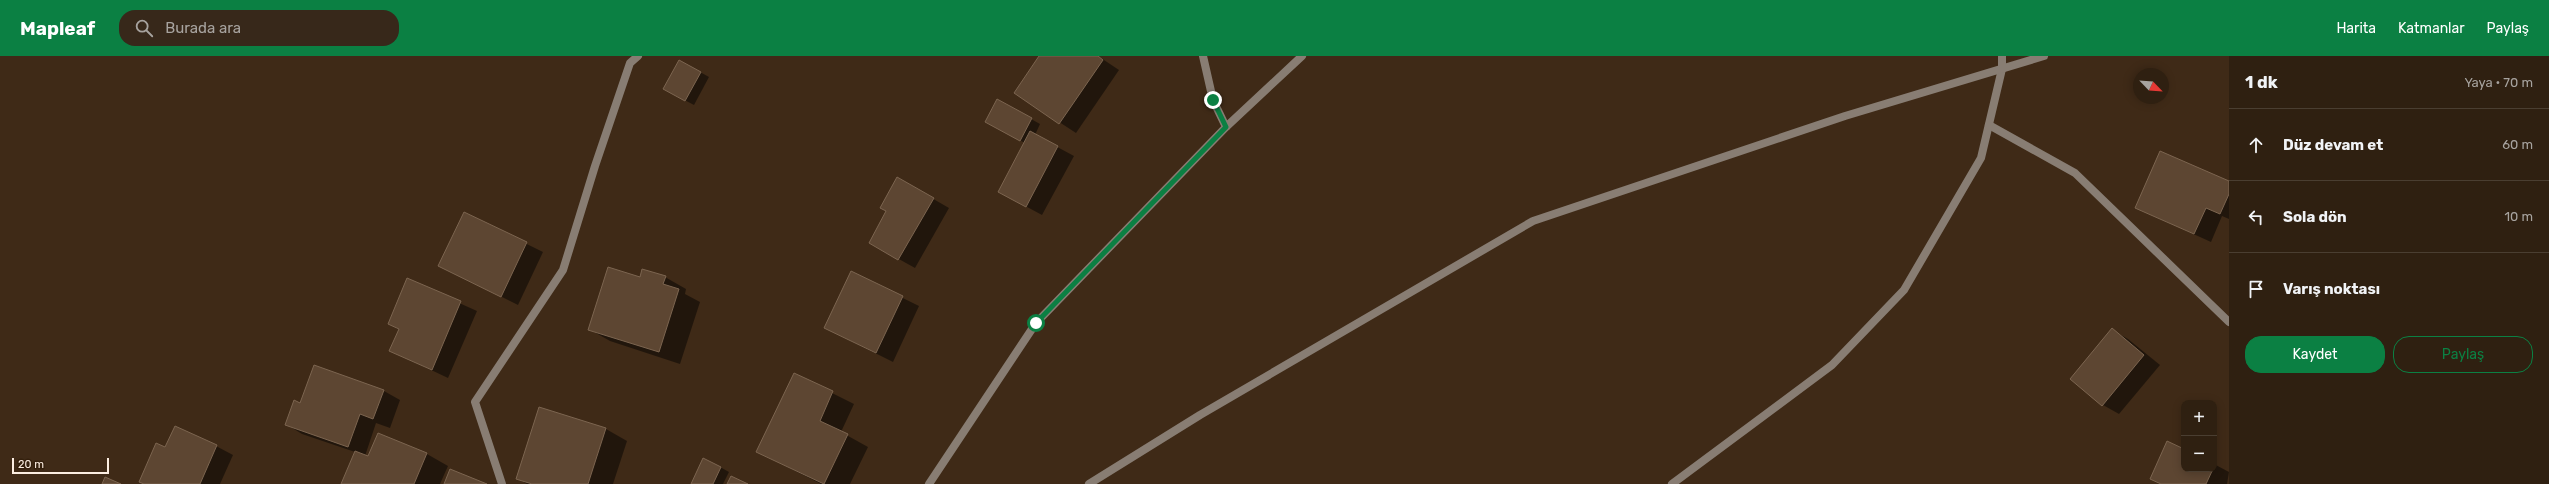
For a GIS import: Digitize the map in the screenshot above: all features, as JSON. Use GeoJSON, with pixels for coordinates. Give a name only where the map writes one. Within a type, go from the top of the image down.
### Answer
{"type":"FeatureCollection","features":[{"type":"Feature","properties":{"kind":"street"},"geometry":{"type":"LineString","coordinates":[[502,484],[475,402],[563,270],[595,166],[630,63],[638,56]]}},
{"type":"Feature","properties":{"kind":"street"},"geometry":{"type":"LineString","coordinates":[[1203,56],[1213,100],[1226,127]]}},
{"type":"Feature","properties":{"kind":"street"},"geometry":{"type":"LineString","coordinates":[[929,484],[1036,323],[1226,127],[1302,56]]}},
{"type":"Feature","properties":{"kind":"street"},"geometry":{"type":"LineString","coordinates":[[1672,484],[1832,365],[1904,290],[1981,158],[2002,69],[2002,56]]}},
{"type":"Feature","properties":{"kind":"street"},"geometry":{"type":"LineString","coordinates":[[1089,484],[1200,414],[1533,222],[1845,116],[2044,56]]}},
{"type":"Feature","properties":{"kind":"street"},"geometry":{"type":"LineString","coordinates":[[1989,125],[2075,173],[2229,322]]}},
{"type":"Feature","properties":{"kind":"building"},"geometry":{"type":"Polygon","coordinates":[[[1039,56],[1098,56],[1103,60],[1059,124],[1014,93],[1039,56]]]}},
{"type":"Feature","properties":{"kind":"building"},"geometry":{"type":"Polygon","coordinates":[[[679,60],[701,72],[685,101],[663,89],[679,60]]]}},
{"type":"Feature","properties":{"kind":"building"},"geometry":{"type":"Polygon","coordinates":[[[997,99],[1032,118],[1020,141],[985,122],[997,99]]]}},
{"type":"Feature","properties":{"kind":"building"},"geometry":{"type":"Polygon","coordinates":[[[1030,131],[1058,146],[1026,207],[998,192],[1030,131]]]}},
{"type":"Feature","properties":{"kind":"building"},"geometry":{"type":"Polygon","coordinates":[[[2160,151],[2229,181],[2229,194],[2220,214],[2206,208],[2194,234],[2135,208],[2160,151]]]}},
{"type":"Feature","properties":{"kind":"building"},"geometry":{"type":"Polygon","coordinates":[[[897,177],[934,198],[898,260],[869,243],[886,211],[880,208],[897,177]]]}},
{"type":"Feature","properties":{"kind":"building"},"geometry":{"type":"Polygon","coordinates":[[[464,212],[527,242],[501,297],[438,266],[464,212]]]}},
{"type":"Feature","properties":{"kind":"building"},"geometry":{"type":"Polygon","coordinates":[[[608,267],[640,277],[642,269],[666,276],[663,284],[679,289],[659,352],[588,330],[608,267]]]}},
{"type":"Feature","properties":{"kind":"building"},"geometry":{"type":"Polygon","coordinates":[[[851,271],[903,296],[876,353],[824,328],[851,271]]]}},
{"type":"Feature","properties":{"kind":"building"},"geometry":{"type":"Polygon","coordinates":[[[407,278],[461,301],[432,370],[389,351],[399,329],[388,324],[407,278]]]}},
{"type":"Feature","properties":{"kind":"building"},"geometry":{"type":"Polygon","coordinates":[[[2112,328],[2144,355],[2102,406],[2070,379],[2112,328]]]}},
{"type":"Feature","properties":{"kind":"building"},"geometry":{"type":"Polygon","coordinates":[[[314,365],[384,390],[373,419],[360,414],[348,447],[285,425],[294,400],[300,403],[314,365]]]}},
{"type":"Feature","properties":{"kind":"building"},"geometry":{"type":"Polygon","coordinates":[[[794,373],[833,391],[820,421],[848,434],[824,484],[756,452],[794,373]]]}},
{"type":"Feature","properties":{"kind":"building"},"geometry":{"type":"Polygon","coordinates":[[[539,407],[606,428],[588,484],[532,484],[516,479],[539,407]]]}},
{"type":"Feature","properties":{"kind":"building"},"geometry":{"type":"Polygon","coordinates":[[[175,426],[217,445],[200,484],[144,484],[139,482],[156,443],[165,447],[175,426]]]}},
{"type":"Feature","properties":{"kind":"building"},"geometry":{"type":"Polygon","coordinates":[[[378,433],[427,453],[414,484],[341,484],[355,451],[368,456],[378,433]]]}},
{"type":"Feature","properties":{"kind":"building"},"geometry":{"type":"Polygon","coordinates":[[[2167,441],[2181,448],[2181,472],[2212,472],[2206,484],[2161,484],[2150,479],[2167,441]]]}},
{"type":"Feature","properties":{"kind":"building"},"geometry":{"type":"Polygon","coordinates":[[[703,458],[721,467],[713,484],[691,484],[703,458]]]}},
{"type":"Feature","properties":{"kind":"building"},"geometry":{"type":"Polygon","coordinates":[[[450,469],[487,484],[444,484],[450,469]]]}},
{"type":"Feature","properties":{"kind":"building"},"geometry":{"type":"Polygon","coordinates":[[[731,476],[748,484],[727,484],[731,476]]]}},
{"type":"Feature","properties":{"kind":"building"},"geometry":{"type":"Polygon","coordinates":[[[105,477],[121,484],[102,484],[105,477]]]}},
{"type":"Feature","properties":{"kind":"route"},"geometry":{"type":"LineString","coordinates":[[1036,323],[1226,127],[1213,100]]}}]}
